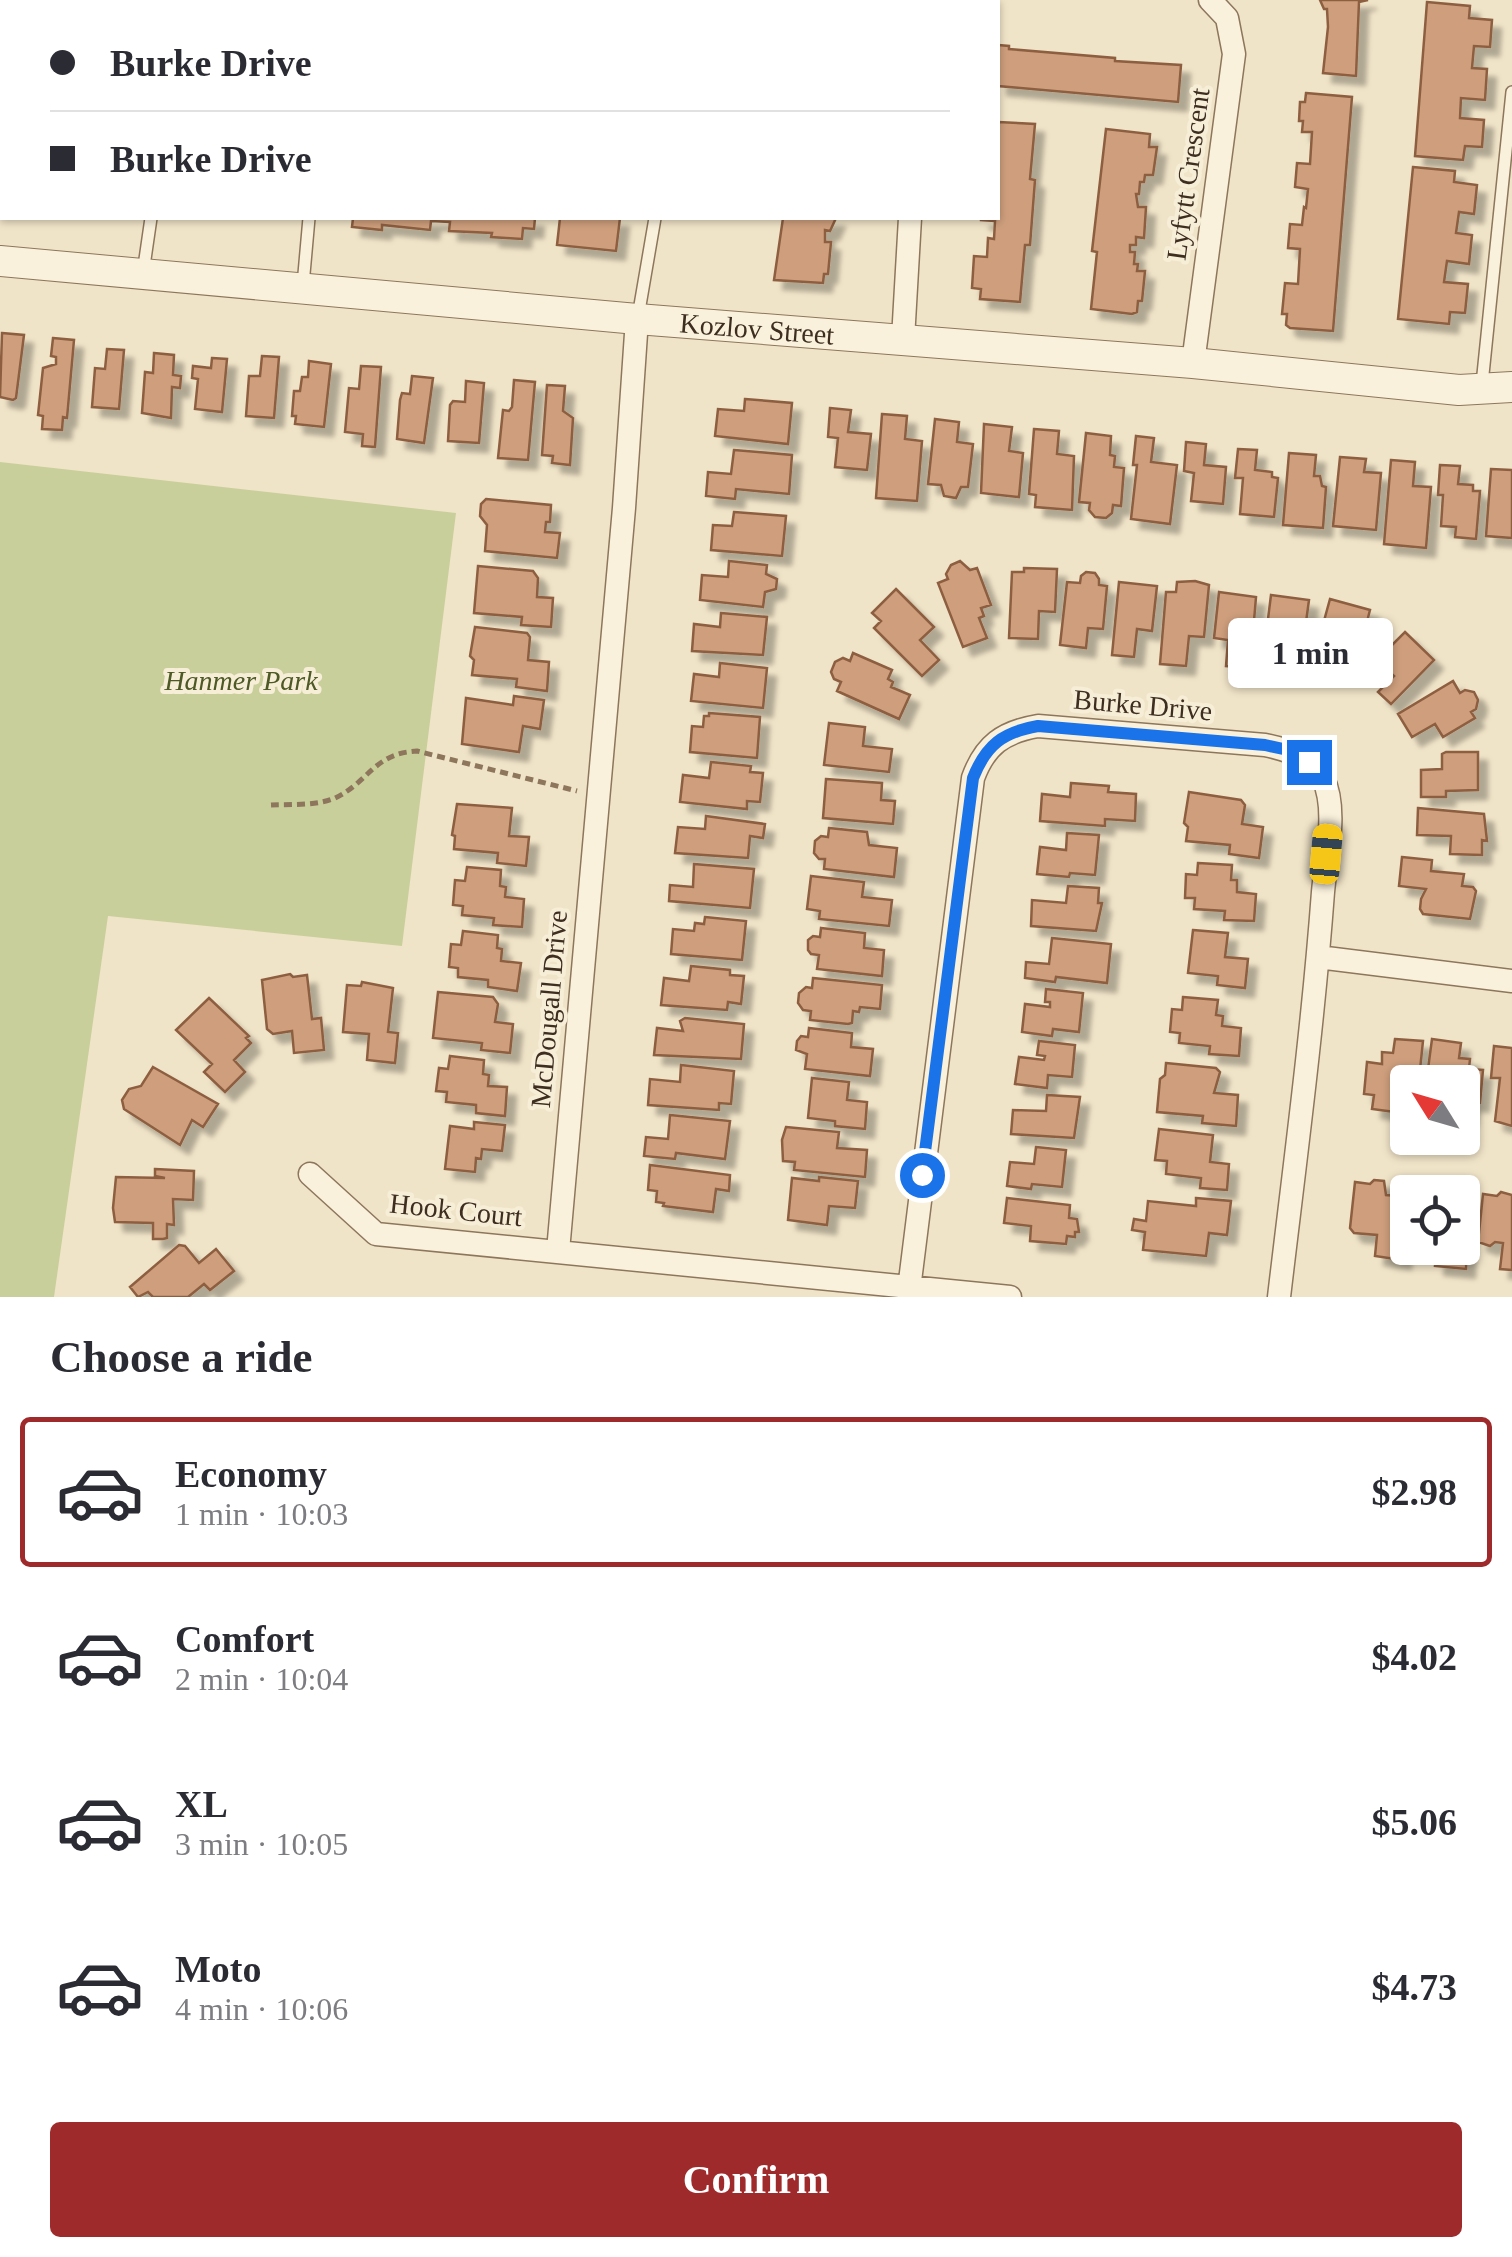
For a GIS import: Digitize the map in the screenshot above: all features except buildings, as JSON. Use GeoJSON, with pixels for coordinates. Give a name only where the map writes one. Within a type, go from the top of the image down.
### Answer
{"type":"FeatureCollection","features":[{"type":"Feature","properties":{"kind":"street","name":"Lyfytt Crescent"},"geometry":{"type":"LineString","coordinates":[[1193,364],[1234,54],[1228,18],[1210,0]]}},
{"type":"Feature","properties":{"kind":"street"},"geometry":{"type":"LineString","coordinates":[[903,339],[910,220]]}},
{"type":"Feature","properties":{"kind":"street","name":"Kozlov Street"},"geometry":{"type":"LineString","coordinates":[[0,261],[1460,390],[1512,388]]}},
{"type":"Feature","properties":{"kind":"street","name":"McDougall Drive"},"geometry":{"type":"LineString","coordinates":[[558,1251],[637,319]]}},
{"type":"Feature","properties":{"kind":"street","name":"Burke Drive"},"geometry":{"type":"LineString","coordinates":[[908,1292],[973,778],[992,742],[1017,730],[1038,726],[1265,745],[1288,750],[1322,774],[1329,796],[1318,957],[1279,1297]]}},
{"type":"Feature","properties":{"kind":"street"},"geometry":{"type":"LineString","coordinates":[[1318,957],[1512,981]]}},
{"type":"Feature","properties":{"kind":"street","name":"Hook Court"},"geometry":{"type":"LineString","coordinates":[[310,1174],[376,1234],[558,1251]]}},
{"type":"Feature","properties":{"kind":"street"},"geometry":{"type":"LineString","coordinates":[[558,1251],[908,1292],[1010,1297]]}},
{"type":"Feature","properties":{"kind":"lane"},"geometry":{"type":"LineString","coordinates":[[1481,389],[1512,92]]}},
{"type":"Feature","properties":{"kind":"lane"},"geometry":{"type":"LineString","coordinates":[[143,275],[151,220]]}},
{"type":"Feature","properties":{"kind":"lane"},"geometry":{"type":"LineString","coordinates":[[302,289],[309,220]]}},
{"type":"Feature","properties":{"kind":"lane"},"geometry":{"type":"LineString","coordinates":[[637,319],[655,220]]}},
{"type":"Feature","properties":{"kind":"path"},"geometry":{"type":"LineString","coordinates":[[271,806],[340,796],[384,758],[418,751],[598,797]]}},
{"type":"Feature","properties":{"kind":"green space","name":"Hanmer Park"},"geometry":{"type":"Polygon","coordinates":[[[0,462],[456,513],[402,946],[108,916],[54,1297],[0,1297],[0,462]]]}},
{"type":"Feature","properties":{"kind":"route"},"geometry":{"type":"LineString","coordinates":[[922,1175],[973,778],[992,742],[1017,730],[1038,726],[1265,745],[1288,750],[1309,762]]}}]}
